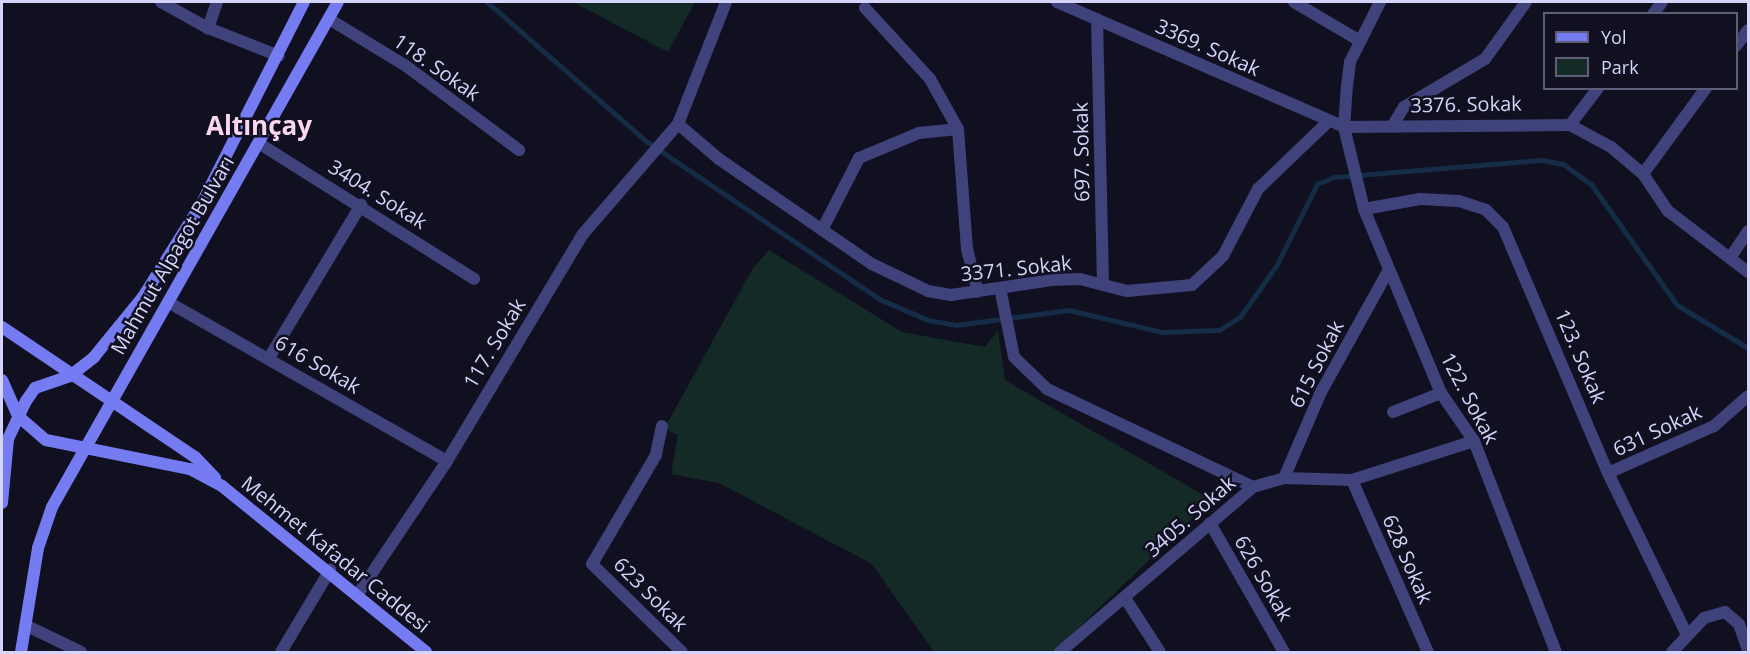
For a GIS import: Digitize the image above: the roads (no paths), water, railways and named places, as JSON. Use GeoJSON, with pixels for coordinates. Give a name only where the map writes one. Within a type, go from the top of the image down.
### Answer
{"type":"FeatureCollection","features":[{"type":"Feature","properties":{"kind":"main road","name":"Mahmut Alpagot Bulvarı"},"geometry":{"type":"LineString","coordinates":[[69,376],[107,344],[143,297],[202,203],[279,56],[304,2]]}},
{"type":"Feature","properties":{"kind":"main road","name":"Mahmut Alpagot Bulvarı"},"geometry":{"type":"LineString","coordinates":[[21,652],[38,549],[52,507],[108,401],[260,144],[338,2]]}},
{"type":"Feature","properties":{"kind":"main road","name":"Mehmet Kafadar Caddesi"},"geometry":{"type":"LineString","coordinates":[[2,327],[69,376],[195,457],[222,486],[330,570],[426,652]]}},
{"type":"Feature","properties":{"kind":"main road"},"geometry":{"type":"LineString","coordinates":[[2,503],[3,466],[18,416],[35,388],[69,376]]}},
{"type":"Feature","properties":{"kind":"main road","name":"Mehmet Kafadar Caddesi"},"geometry":{"type":"LineString","coordinates":[[2,380],[18,416],[39,436],[82,449],[190,469],[222,486]]}},
{"type":"Feature","properties":{"kind":"street"},"geometry":{"type":"LineString","coordinates":[[161,2],[208,28],[279,56]]}},
{"type":"Feature","properties":{"kind":"street"},"geometry":{"type":"LineString","coordinates":[[208,28],[217,2]]}},
{"type":"Feature","properties":{"kind":"street","name":"117. Sokak"},"geometry":{"type":"LineString","coordinates":[[358,594],[447,461],[583,234],[644,170],[678,123],[726,2]]}},
{"type":"Feature","properties":{"kind":"street","name":"3369. Sokak"},"geometry":{"type":"LineString","coordinates":[[1062,2],[1344,127]]}},
{"type":"Feature","properties":{"kind":"street"},"geometry":{"type":"LineString","coordinates":[[1294,2],[1360,41]]}},
{"type":"Feature","properties":{"kind":"street","name":"122. Sokak"},"geometry":{"type":"LineString","coordinates":[[1380,2],[1350,62],[1344,127],[1364,209],[1441,393],[1474,441],[1556,652]]}},
{"type":"Feature","properties":{"kind":"street"},"geometry":{"type":"LineString","coordinates":[[1393,125],[1404,107],[1485,59],[1526,2]]}},
{"type":"Feature","properties":{"kind":"street"},"geometry":{"type":"LineString","coordinates":[[865,8],[930,79],[958,129],[967,249],[978,292]]}},
{"type":"Feature","properties":{"kind":"street","name":"118. Sokak"},"geometry":{"type":"LineString","coordinates":[[329,19],[406,66],[519,150]]}},
{"type":"Feature","properties":{"kind":"street","name":"697. Sokak"},"geometry":{"type":"LineString","coordinates":[[1097,19],[1103,285]]}},
{"type":"Feature","properties":{"kind":"street"},"geometry":{"type":"LineString","coordinates":[[1738,45],[1749,30]]}},
{"type":"Feature","properties":{"kind":"street"},"geometry":{"type":"LineString","coordinates":[[1570,125],[1596,90]]}},
{"type":"Feature","properties":{"kind":"street"},"geometry":{"type":"LineString","coordinates":[[1643,174],[1705,90]]}},
{"type":"Feature","properties":{"kind":"street","name":"3371. Sokak"},"geometry":{"type":"LineString","coordinates":[[678,123],[719,159],[822,230],[928,291],[978,292],[1080,279],[1103,285],[1166,291],[1192,285],[1209,274],[1258,189],[1329,121]]}},
{"type":"Feature","properties":{"kind":"street","name":"3376. Sokak"},"geometry":{"type":"LineString","coordinates":[[1344,127],[1570,125],[1611,147],[1643,174],[1668,212],[1749,272]]}},
{"type":"Feature","properties":{"kind":"street"},"geometry":{"type":"LineString","coordinates":[[822,230],[859,158],[919,133],[958,129]]}},
{"type":"Feature","properties":{"kind":"street","name":"3404. Sokak"},"geometry":{"type":"LineString","coordinates":[[260,144],[361,205],[474,279]]}},
{"type":"Feature","properties":{"kind":"street","name":"123. Sokak"},"geometry":{"type":"LineString","coordinates":[[1364,209],[1420,199],[1459,201],[1486,210],[1503,228],[1608,473],[1687,634]]}},
{"type":"Feature","properties":{"kind":"street"},"geometry":{"type":"LineString","coordinates":[[269,358],[361,205]]}},
{"type":"Feature","properties":{"kind":"street"},"geometry":{"type":"LineString","coordinates":[[1730,258],[1749,231]]}},
{"type":"Feature","properties":{"kind":"street","name":"615 Sokak"},"geometry":{"type":"LineString","coordinates":[[1284,478],[1321,392],[1388,271]]}},
{"type":"Feature","properties":{"kind":"street"},"geometry":{"type":"LineString","coordinates":[[1000,288],[1005,328],[1014,357],[1047,389],[1253,487]]}},
{"type":"Feature","properties":{"kind":"street","name":"616 Sokak"},"geometry":{"type":"LineString","coordinates":[[168,302],[447,461]]}},
{"type":"Feature","properties":{"kind":"street"},"geometry":{"type":"LineString","coordinates":[[1393,412],[1441,393]]}},
{"type":"Feature","properties":{"kind":"street","name":"631 Sokak"},"geometry":{"type":"LineString","coordinates":[[1608,473],[1714,426],[1749,396]]}},
{"type":"Feature","properties":{"kind":"street","name":"623 Sokak"},"geometry":{"type":"LineString","coordinates":[[662,426],[656,455],[592,564],[682,652]]}},
{"type":"Feature","properties":{"kind":"street","name":"3405. Sokak"},"geometry":{"type":"LineString","coordinates":[[1060,652],[1253,487],[1284,478],[1352,480],[1474,441]]}},
{"type":"Feature","properties":{"kind":"street","name":"628 Sokak"},"geometry":{"type":"LineString","coordinates":[[1352,480],[1428,652]]}},
{"type":"Feature","properties":{"kind":"street","name":"626 Sokak"},"geometry":{"type":"LineString","coordinates":[[1210,524],[1284,652]]}},
{"type":"Feature","properties":{"kind":"street"},"geometry":{"type":"LineString","coordinates":[[281,652],[330,570]]}},
{"type":"Feature","properties":{"kind":"street"},"geometry":{"type":"LineString","coordinates":[[1125,598],[1160,652]]}},
{"type":"Feature","properties":{"kind":"street"},"geometry":{"type":"LineString","coordinates":[[1672,652],[1704,618],[1725,612],[1738,624],[1749,650]]}},
{"type":"Feature","properties":{"kind":"street"},"geometry":{"type":"LineString","coordinates":[[27,626],[81,652]]}},
{"type":"Feature","properties":{"kind":"waterway"},"geometry":{"type":"LineString","coordinates":[[487,2],[646,141],[879,299],[928,320],[956,325],[1069,310],[1162,332],[1219,330],[1240,317],[1276,266],[1317,184],[1334,177],[1542,160],[1563,164],[1591,184],[1677,305],[1748,348]]}},
{"type":"Feature","properties":{"kind":"district","name":"Altınçay"},"geometry":{"type":"Point","coordinates":[259,126]}}]}
